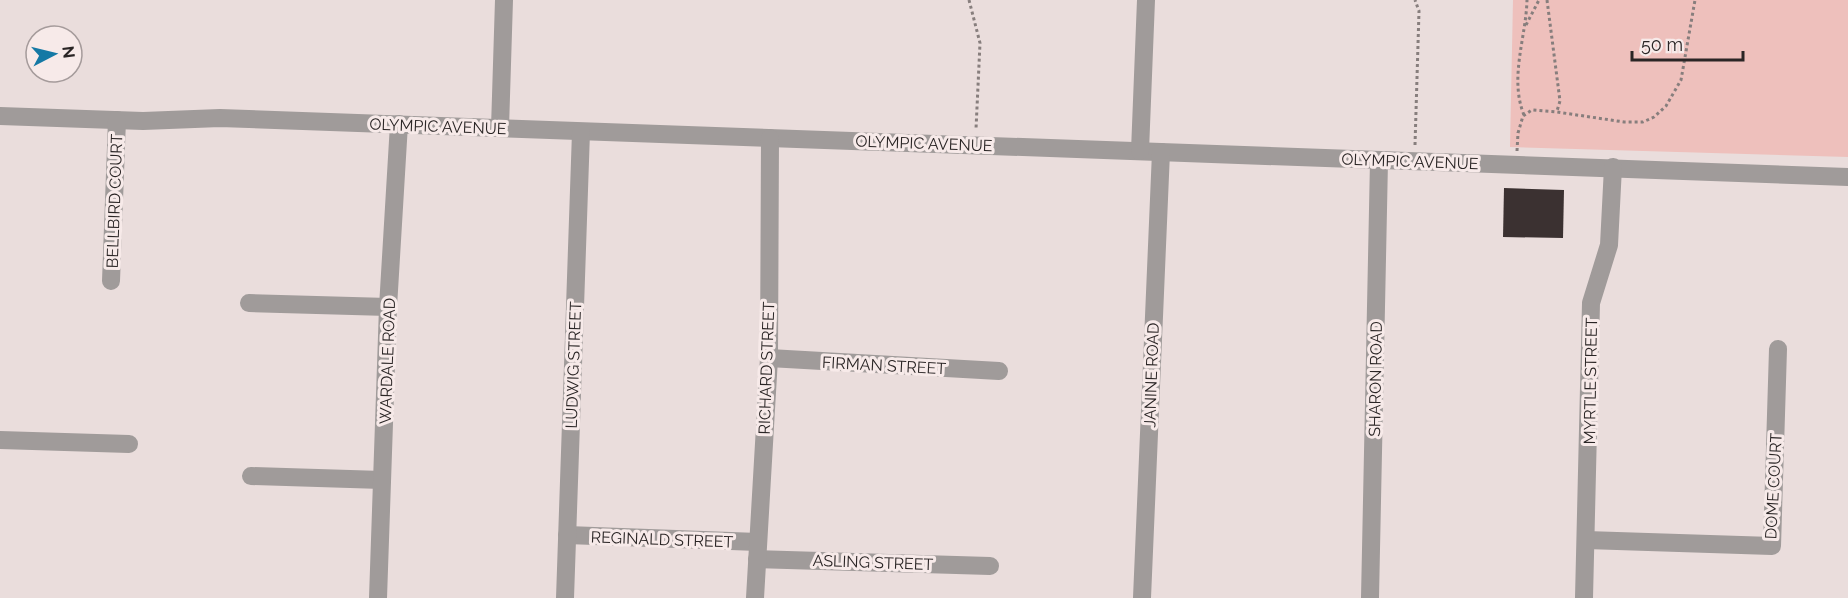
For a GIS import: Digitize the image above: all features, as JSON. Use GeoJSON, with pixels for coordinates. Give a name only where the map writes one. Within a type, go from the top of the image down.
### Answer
{"type":"FeatureCollection","features":[{"type":"Feature","properties":{"kind":"street"},"geometry":{"type":"LineString","coordinates":[[500,128],[504,0]]}},
{"type":"Feature","properties":{"kind":"street"},"geometry":{"type":"LineString","coordinates":[[1140,151],[1146,0]]}},
{"type":"Feature","properties":{"kind":"street","name":"OLYMPIC AVENUE"},"geometry":{"type":"LineString","coordinates":[[0,116],[117,120],[206,118],[399,124],[1848,177]]}},
{"type":"Feature","properties":{"kind":"street","name":"BELLBIRD COURT"},"geometry":{"type":"LineString","coordinates":[[111,281],[117,120]]}},
{"type":"Feature","properties":{"kind":"street","name":"WARDALE ROAD"},"geometry":{"type":"LineString","coordinates":[[378,598],[388,307],[399,124]]}},
{"type":"Feature","properties":{"kind":"street","name":"LUDWIG STREET"},"geometry":{"type":"LineString","coordinates":[[565,598],[581,132]]}},
{"type":"Feature","properties":{"kind":"street","name":"RICHARD STREET"},"geometry":{"type":"LineString","coordinates":[[755,598],[769,358],[770,138]]}},
{"type":"Feature","properties":{"kind":"street","name":"JANINE ROAD"},"geometry":{"type":"LineString","coordinates":[[1142,598],[1161,152]]}},
{"type":"Feature","properties":{"kind":"street","name":"SHARON ROAD"},"geometry":{"type":"LineString","coordinates":[[1370,598],[1379,161]]}},
{"type":"Feature","properties":{"kind":"street","name":"MYRTLE STREET"},"geometry":{"type":"LineString","coordinates":[[1584,598],[1591,303],[1609,245],[1613,167]]}},
{"type":"Feature","properties":{"kind":"street"},"geometry":{"type":"LineString","coordinates":[[249,303],[388,307]]}},
{"type":"Feature","properties":{"kind":"street","name":"DOME COURT"},"geometry":{"type":"LineString","coordinates":[[1586,540],[1772,546],[1778,349]]}},
{"type":"Feature","properties":{"kind":"street","name":"FIRMAN STREET"},"geometry":{"type":"LineString","coordinates":[[769,358],[999,371]]}},
{"type":"Feature","properties":{"kind":"street"},"geometry":{"type":"LineString","coordinates":[[0,440],[129,444]]}},
{"type":"Feature","properties":{"kind":"street"},"geometry":{"type":"LineString","coordinates":[[251,476],[382,480]]}},
{"type":"Feature","properties":{"kind":"street","name":"REGINALD STREET"},"geometry":{"type":"LineString","coordinates":[[567,535],[757,550]]}},
{"type":"Feature","properties":{"kind":"street","name":"ASLING STREET"},"geometry":{"type":"LineString","coordinates":[[757,550],[990,566]]}},
{"type":"Feature","properties":{"kind":"path"},"geometry":{"type":"LineString","coordinates":[[969,0],[980,43],[975,145]]}},
{"type":"Feature","properties":{"kind":"path"},"geometry":{"type":"LineString","coordinates":[[1414,162],[1419,11],[1415,0]]}},
{"type":"Feature","properties":{"kind":"path"},"geometry":{"type":"LineString","coordinates":[[1517,165],[1518,133],[1524,115],[1519,100],[1518,78],[1527,0]]}},
{"type":"Feature","properties":{"kind":"path"},"geometry":{"type":"LineString","coordinates":[[1524,28],[1539,0]]}},
{"type":"Feature","properties":{"kind":"path"},"geometry":{"type":"LineString","coordinates":[[1547,0],[1560,101],[1557,112]]}},
{"type":"Feature","properties":{"kind":"path"},"geometry":{"type":"LineString","coordinates":[[1524,115],[1532,110],[1624,122],[1643,122],[1654,117],[1666,106],[1681,80],[1695,0]]}},
{"type":"Feature","properties":{"kind":"shaded area"},"geometry":{"type":"Polygon","coordinates":[[[1513,0],[1848,0],[1848,157],[1510,147],[1513,0]]]}},
{"type":"Feature","properties":{"kind":"building"},"geometry":{"type":"Polygon","coordinates":[[[1504,188],[1564,190],[1563,238],[1503,237],[1504,188]]]}}]}
